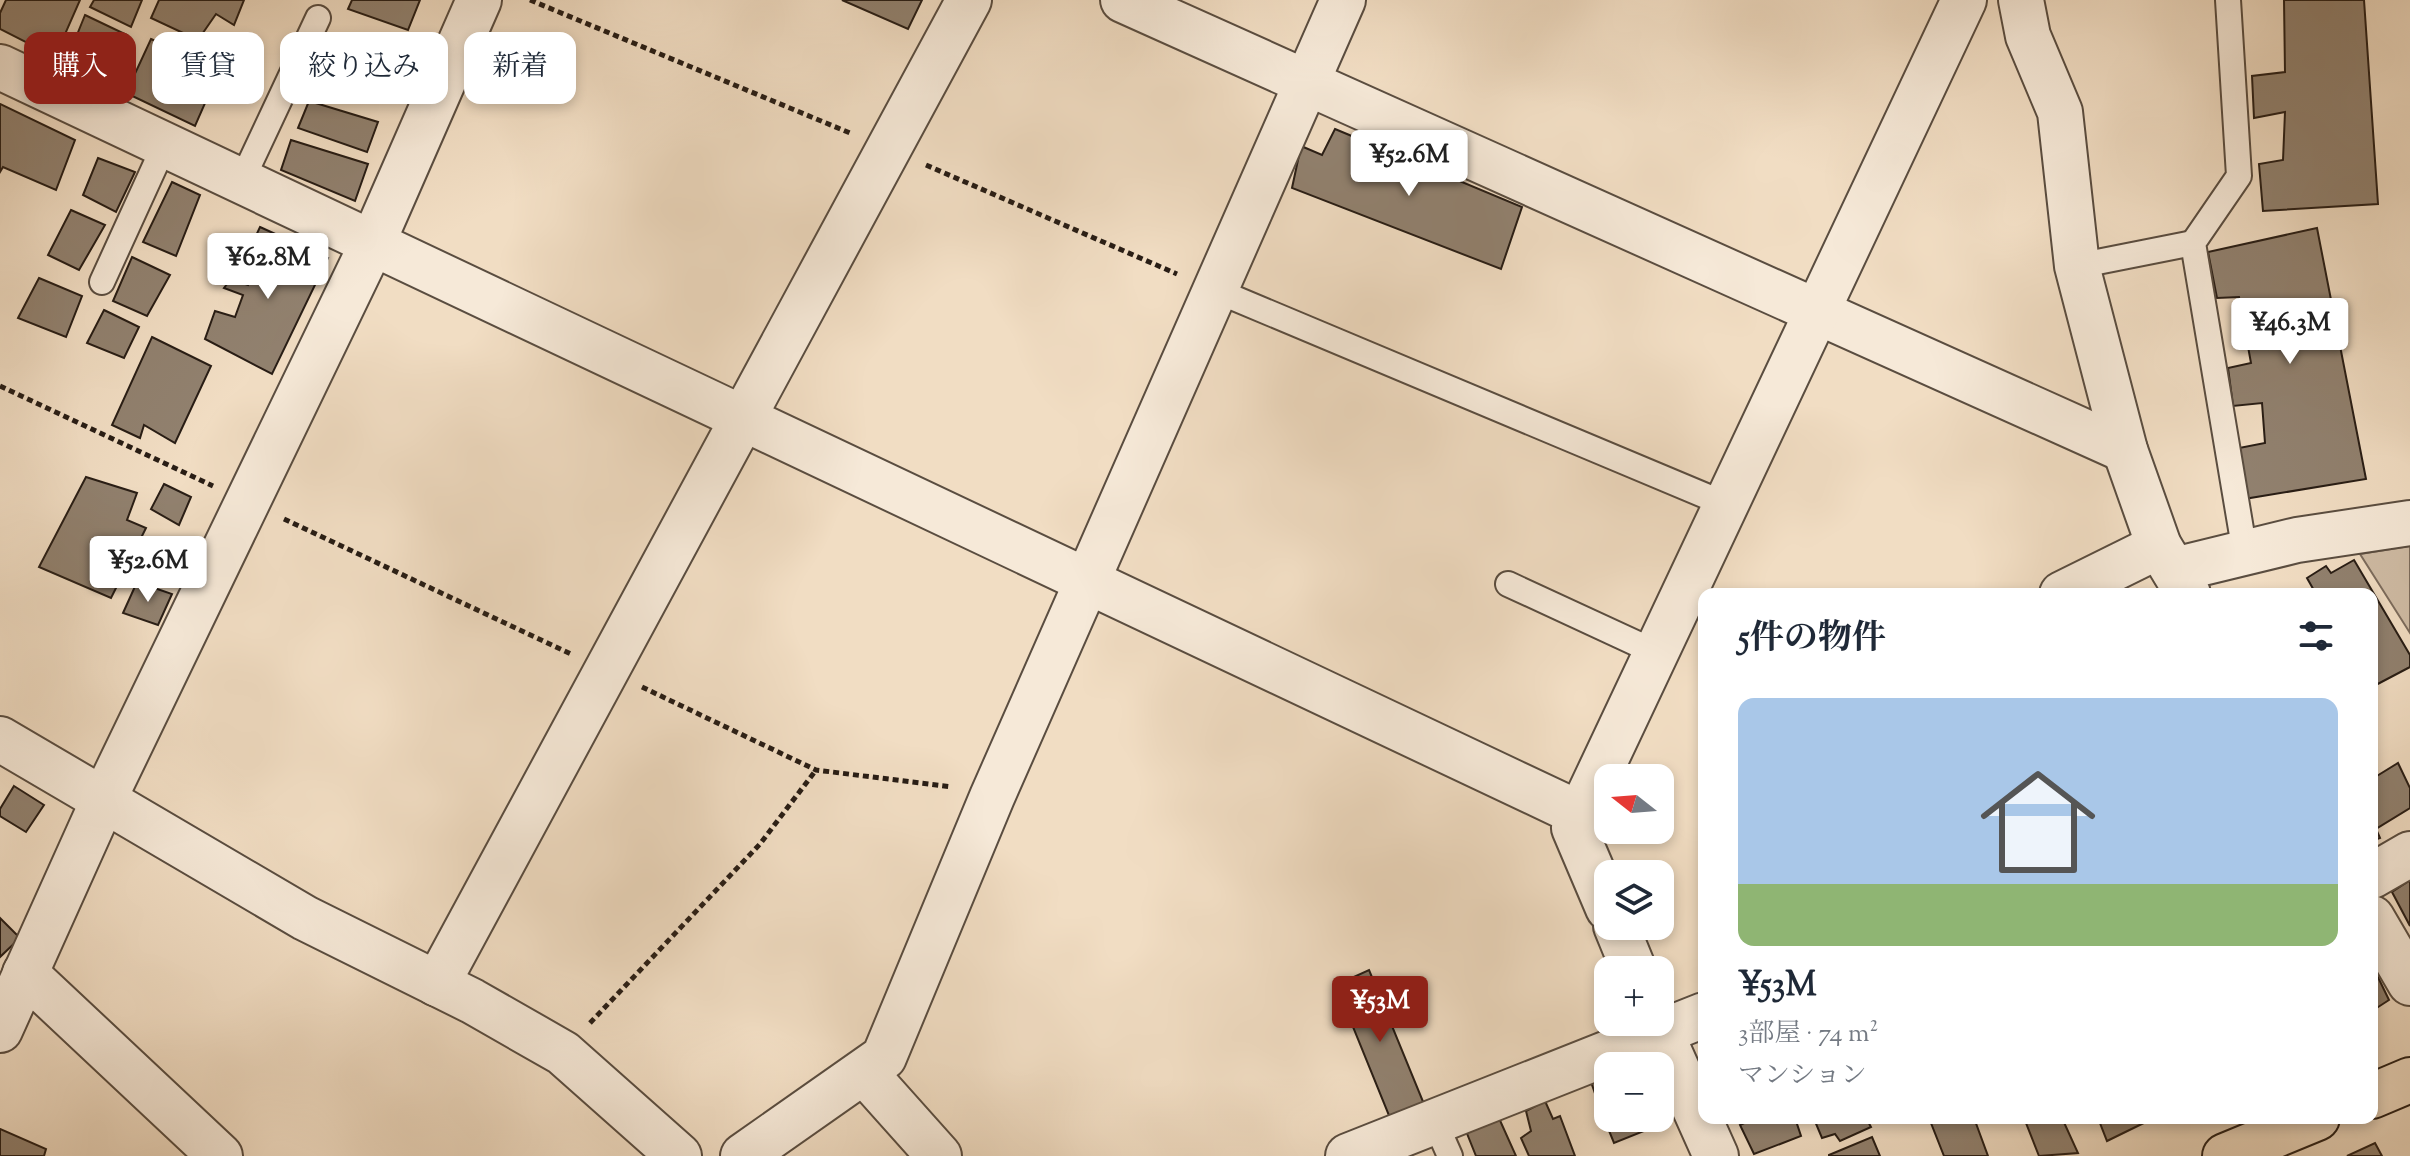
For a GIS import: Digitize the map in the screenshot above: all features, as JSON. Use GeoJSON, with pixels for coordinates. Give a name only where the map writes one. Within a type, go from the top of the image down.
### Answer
{"type":"FeatureCollection","features":[{"type":"Feature","properties":{"kind":"main road"},"geometry":{"type":"LineString","coordinates":[[2378,1093],[2410,1080]]}},
{"type":"Feature","properties":{"kind":"main road"},"geometry":{"type":"LineString","coordinates":[[2225,1156],[2302,1124]]}},
{"type":"Feature","properties":{"kind":"street"},"geometry":{"type":"LineString","coordinates":[[0,1030],[103,801],[373,242],[479,0]]}},
{"type":"Feature","properties":{"kind":"street"},"geometry":{"type":"LineString","coordinates":[[437,984],[969,0]]}},
{"type":"Feature","properties":{"kind":"street"},"geometry":{"type":"LineString","coordinates":[[1123,0],[1308,80],[2125,450]]}},
{"type":"Feature","properties":{"kind":"street"},"geometry":{"type":"LineString","coordinates":[[743,1156],[884,1057],[992,797],[1343,0]]}},
{"type":"Feature","properties":{"kind":"street"},"geometry":{"type":"LineString","coordinates":[[1594,875],[1574,828],[1964,0]]}},
{"type":"Feature","properties":{"kind":"street"},"geometry":{"type":"LineString","coordinates":[[2021,0],[2028,36],[2060,112],[2077,266],[2125,450],[2174,570]]}},
{"type":"Feature","properties":{"kind":"street"},"geometry":{"type":"LineString","coordinates":[[0,67],[1580,814]]}},
{"type":"Feature","properties":{"kind":"street"},"geometry":{"type":"LineString","coordinates":[[2090,588],[2297,540],[2410,523]]}},
{"type":"Feature","properties":{"kind":"street"},"geometry":{"type":"LineString","coordinates":[[0,739],[305,918],[437,984],[563,1053],[679,1156]]}},
{"type":"Feature","properties":{"kind":"street"},"geometry":{"type":"LineString","coordinates":[[2378,873],[2410,854]]}},
{"type":"Feature","properties":{"kind":"street"},"geometry":{"type":"LineString","coordinates":[[2378,928],[2410,983]]}},
{"type":"Feature","properties":{"kind":"street"},"geometry":{"type":"LineString","coordinates":[[25,973],[220,1156]]}},
{"type":"Feature","properties":{"kind":"street"},"geometry":{"type":"LineString","coordinates":[[1674,1023],[1698,1017]]}},
{"type":"Feature","properties":{"kind":"street"},"geometry":{"type":"LineString","coordinates":[[1348,1156],[1443,1139],[1641,1036]]}},
{"type":"Feature","properties":{"kind":"street"},"geometry":{"type":"LineString","coordinates":[[1662,1036],[1698,1116]]}},
{"type":"Feature","properties":{"kind":"street"},"geometry":{"type":"LineString","coordinates":[[864,1072],[939,1156]]}},
{"type":"Feature","properties":{"kind":"street"},"geometry":{"type":"LineString","coordinates":[[1702,1124],[1716,1156]]}},
{"type":"Feature","properties":{"kind":"lane"},"geometry":{"type":"LineString","coordinates":[[2228,0],[2239,176],[2193,243],[2245,553]]}},
{"type":"Feature","properties":{"kind":"lane"},"geometry":{"type":"LineString","coordinates":[[242,180],[318,18]]}},
{"type":"Feature","properties":{"kind":"lane"},"geometry":{"type":"LineString","coordinates":[[102,282],[165,144]]}},
{"type":"Feature","properties":{"kind":"lane"},"geometry":{"type":"LineString","coordinates":[[2077,266],[2193,243]]}},
{"type":"Feature","properties":{"kind":"lane"},"geometry":{"type":"LineString","coordinates":[[1215,290],[1725,504]]}},
{"type":"Feature","properties":{"kind":"lane"},"geometry":{"type":"LineString","coordinates":[[1508,584],[1655,652]]}},
{"type":"Feature","properties":{"kind":"path"},"geometry":{"type":"LineString","coordinates":[[0,386],[816,770],[959,788],[992,797]]}},
{"type":"Feature","properties":{"kind":"path"},"geometry":{"type":"LineString","coordinates":[[563,1053],[664,941],[760,844],[816,770]]}},
{"type":"Feature","properties":{"kind":"shaded area"},"geometry":{"type":"Polygon","coordinates":[[[2410,546],[2410,633],[2360,554],[2410,546]]]}},
{"type":"Feature","properties":{"kind":"building"},"geometry":{"type":"Polygon","coordinates":[[[6,0],[80,0],[66,32],[24,32],[24,41],[0,29],[0,13],[6,0]]]}},
{"type":"Feature","properties":{"kind":"building"},"geometry":{"type":"Polygon","coordinates":[[[94,0],[142,0],[131,27],[90,7],[94,0]]]}},
{"type":"Feature","properties":{"kind":"building"},"geometry":{"type":"Polygon","coordinates":[[[159,0],[244,0],[234,25],[216,14],[204,32],[181,32],[151,18],[159,0]]]}},
{"type":"Feature","properties":{"kind":"building"},"geometry":{"type":"Polygon","coordinates":[[[352,0],[420,0],[408,30],[348,9],[352,0]]]}},
{"type":"Feature","properties":{"kind":"building"},"geometry":{"type":"Polygon","coordinates":[[[842,0],[922,0],[908,29],[842,0]]]}},
{"type":"Feature","properties":{"kind":"building"},"geometry":{"type":"Polygon","coordinates":[[[2284,0],[2364,0],[2378,204],[2263,211],[2259,164],[2283,160],[2285,112],[2254,118],[2252,76],[2285,72],[2284,0]]]}},
{"type":"Feature","properties":{"kind":"building"},"geometry":{"type":"Polygon","coordinates":[[[85,15],[121,32],[78,32],[85,15]]]}},
{"type":"Feature","properties":{"kind":"building"},"geometry":{"type":"Polygon","coordinates":[[[152,39],[152,104],[205,104],[195,126],[136,98],[136,71],[152,39]]]}},
{"type":"Feature","properties":{"kind":"building"},"geometry":{"type":"Polygon","coordinates":[[[0,104],[75,140],[56,190],[3,167],[0,172],[0,104]]]}},
{"type":"Feature","properties":{"kind":"building"},"geometry":{"type":"Polygon","coordinates":[[[308,104],[319,104],[378,122],[367,152],[298,128],[308,104]]]}},
{"type":"Feature","properties":{"kind":"building"},"geometry":{"type":"Polygon","coordinates":[[[1335,129],[1522,207],[1501,269],[1292,188],[1301,146],[1322,155],[1335,129]]]}},
{"type":"Feature","properties":{"kind":"building"},"geometry":{"type":"Polygon","coordinates":[[[291,140],[368,164],[355,201],[281,170],[291,140]]]}},
{"type":"Feature","properties":{"kind":"building"},"geometry":{"type":"Polygon","coordinates":[[[98,158],[135,172],[116,212],[83,195],[98,158]]]}},
{"type":"Feature","properties":{"kind":"building"},"geometry":{"type":"Polygon","coordinates":[[[172,182],[200,195],[176,256],[143,242],[172,182]]]}},
{"type":"Feature","properties":{"kind":"building"},"geometry":{"type":"Polygon","coordinates":[[[71,210],[105,225],[79,270],[48,255],[71,210]]]}},
{"type":"Feature","properties":{"kind":"building"},"geometry":{"type":"Polygon","coordinates":[[[260,227],[328,258],[272,374],[205,339],[215,311],[235,317],[243,295],[224,288],[231,279],[248,285],[257,263],[247,255],[260,227]]]}},
{"type":"Feature","properties":{"kind":"building"},"geometry":{"type":"Polygon","coordinates":[[[2317,228],[2366,479],[2244,499],[2239,448],[2265,443],[2262,403],[2233,406],[2228,368],[2251,363],[2239,297],[2217,298],[2208,252],[2317,228]]]}},
{"type":"Feature","properties":{"kind":"building"},"geometry":{"type":"Polygon","coordinates":[[[132,257],[170,275],[147,316],[113,301],[132,257]]]}},
{"type":"Feature","properties":{"kind":"building"},"geometry":{"type":"Polygon","coordinates":[[[39,278],[82,296],[66,337],[18,318],[39,278]]]}},
{"type":"Feature","properties":{"kind":"building"},"geometry":{"type":"Polygon","coordinates":[[[104,310],[139,327],[124,358],[87,343],[104,310]]]}},
{"type":"Feature","properties":{"kind":"building"},"geometry":{"type":"Polygon","coordinates":[[[152,337],[211,366],[175,443],[144,425],[140,438],[112,425],[152,337]]]}},
{"type":"Feature","properties":{"kind":"building"},"geometry":{"type":"Polygon","coordinates":[[[86,477],[137,493],[127,520],[146,528],[111,598],[39,567],[86,477]]]}},
{"type":"Feature","properties":{"kind":"building"},"geometry":{"type":"Polygon","coordinates":[[[164,484],[191,497],[179,525],[151,509],[164,484]]]}},
{"type":"Feature","properties":{"kind":"building"},"geometry":{"type":"Polygon","coordinates":[[[2354,560],[2371,588],[2313,588],[2307,578],[2326,566],[2331,573],[2354,560]]]}},
{"type":"Feature","properties":{"kind":"building"},"geometry":{"type":"Polygon","coordinates":[[[137,582],[172,594],[158,625],[123,613],[137,582]]]}},
{"type":"Feature","properties":{"kind":"building"},"geometry":{"type":"Polygon","coordinates":[[[2378,601],[2410,655],[2410,667],[2378,684],[2378,601]]]}},
{"type":"Feature","properties":{"kind":"building"},"geometry":{"type":"Polygon","coordinates":[[[2398,763],[2410,788],[2410,808],[2378,828],[2378,775],[2398,763]]]}},
{"type":"Feature","properties":{"kind":"building"},"geometry":{"type":"Polygon","coordinates":[[[14,786],[44,805],[26,832],[0,816],[0,809],[14,786]]]}},
{"type":"Feature","properties":{"kind":"building"},"geometry":{"type":"Polygon","coordinates":[[[2410,880],[2410,926],[2392,892],[2410,880]]]}},
{"type":"Feature","properties":{"kind":"building"},"geometry":{"type":"Polygon","coordinates":[[[0,918],[20,938],[0,957],[0,918]]]}},
{"type":"Feature","properties":{"kind":"building"},"geometry":{"type":"Polygon","coordinates":[[[1369,970],[1424,1104],[1390,1118],[1336,985],[1369,970]]]}},
{"type":"Feature","properties":{"kind":"building"},"geometry":{"type":"Polygon","coordinates":[[[2378,977],[2389,1000],[2378,1007],[2378,977]]]}},
{"type":"Feature","properties":{"kind":"building"},"geometry":{"type":"Polygon","coordinates":[[[1594,1074],[1594,1091],[1589,1076],[1594,1074]]]}},
{"type":"Feature","properties":{"kind":"building"},"geometry":{"type":"Polygon","coordinates":[[[1545,1101],[1553,1119],[1560,1116],[1575,1156],[1529,1156],[1521,1138],[1531,1131],[1526,1111],[1545,1101]]]}},
{"type":"Feature","properties":{"kind":"building"},"geometry":{"type":"Polygon","coordinates":[[[1498,1116],[1516,1156],[1476,1156],[1466,1131],[1498,1116]]]}},
{"type":"Feature","properties":{"kind":"building"},"geometry":{"type":"Polygon","coordinates":[[[1797,1124],[1801,1136],[1754,1154],[1740,1125],[1797,1124]]]}},
{"type":"Feature","properties":{"kind":"building"},"geometry":{"type":"Polygon","coordinates":[[[1816,1124],[1869,1124],[1871,1127],[1840,1141],[1835,1134],[1822,1138],[1816,1124]]]}},
{"type":"Feature","properties":{"kind":"building"},"geometry":{"type":"Polygon","coordinates":[[[1931,1124],[1976,1124],[1988,1156],[1944,1156],[1931,1124]]]}},
{"type":"Feature","properties":{"kind":"building"},"geometry":{"type":"Polygon","coordinates":[[[2026,1124],[2065,1124],[2078,1153],[2039,1156],[2026,1124]]]}},
{"type":"Feature","properties":{"kind":"building"},"geometry":{"type":"Polygon","coordinates":[[[2100,1124],[2142,1124],[2107,1141],[2100,1124]]]}},
{"type":"Feature","properties":{"kind":"building"},"geometry":{"type":"Polygon","coordinates":[[[0,1129],[46,1149],[44,1156],[0,1156],[0,1129]]]}},
{"type":"Feature","properties":{"kind":"building"},"geometry":{"type":"Polygon","coordinates":[[[1610,1132],[1642,1132],[1614,1143],[1610,1132]]]}},
{"type":"Feature","properties":{"kind":"building"},"geometry":{"type":"Polygon","coordinates":[[[1872,1137],[1880,1156],[1829,1156],[1829,1155],[1872,1137]]]}},
{"type":"Feature","properties":{"kind":"building"},"geometry":{"type":"Polygon","coordinates":[[[2375,1143],[2382,1156],[2347,1156],[2375,1143]]]}}]}
